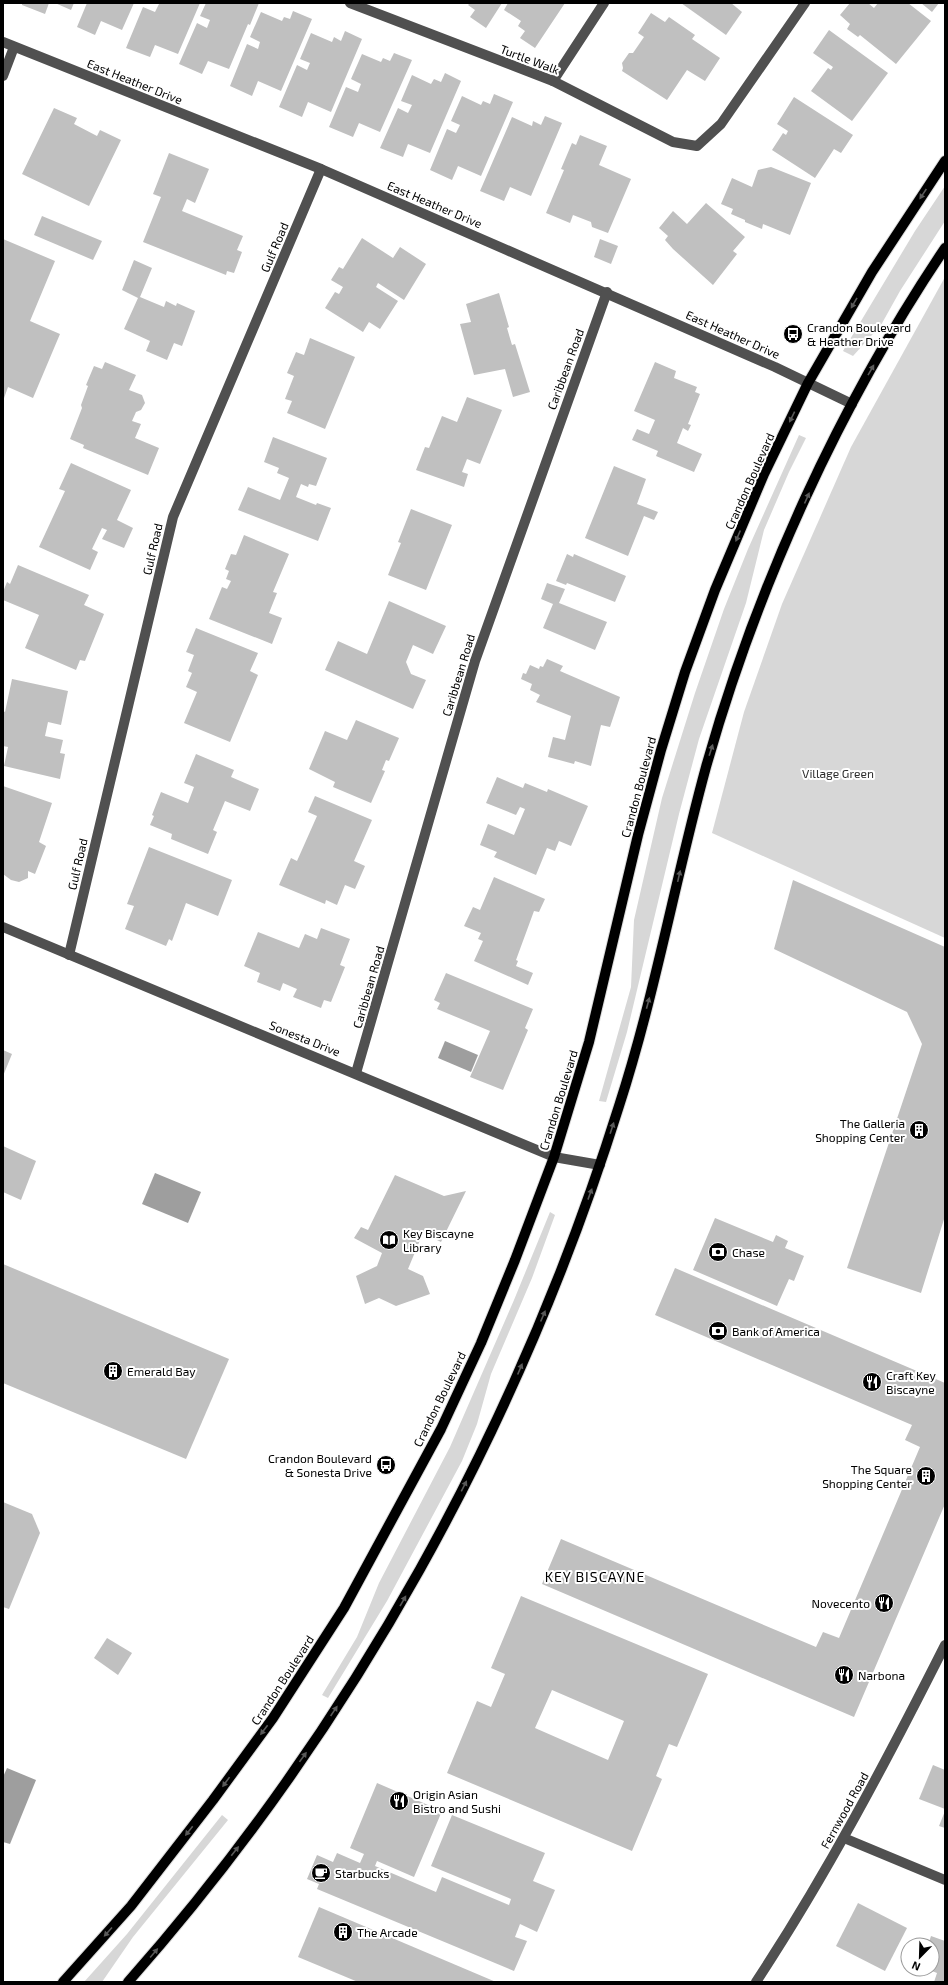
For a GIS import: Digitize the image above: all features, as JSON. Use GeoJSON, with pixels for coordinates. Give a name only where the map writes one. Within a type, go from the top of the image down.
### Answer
{"type":"FeatureCollection","features":[{"type":"Feature","properties":{"kind":"main road","name":"Crandon Boulevard"},"geometry":{"type":"LineString","coordinates":[[63,1982],[131,1906],[213,1800],[273,1718],[344,1608],[441,1429],[481,1342],[512,1267],[554,1157],[589,1042],[638,835],[657,766],[685,672],[715,590],[761,482],[808,383],[872,272],[945,161]]}},
{"type":"Feature","properties":{"kind":"main road"},"geometry":{"type":"LineString","coordinates":[[128,1982],[166,1938],[253,1828],[325,1725],[391,1621],[433,1547],[511,1391],[563,1268],[621,1101],[660,958],[685,848],[707,765],[733,681],[766,590],[818,471],[852,404],[912,297],[945,248]]}},
{"type":"Feature","properties":{"kind":"street","name":"Turtle Walk"},"geometry":{"type":"LineString","coordinates":[[350,3],[553,81],[673,142],[697,146],[721,124],[805,3]]}},
{"type":"Feature","properties":{"kind":"street"},"geometry":{"type":"LineString","coordinates":[[553,81],[604,3]]}},
{"type":"Feature","properties":{"kind":"street","name":"East Heather Drive"},"geometry":{"type":"LineString","coordinates":[[3,42],[322,169],[607,292],[852,404]]}},
{"type":"Feature","properties":{"kind":"street"},"geometry":{"type":"LineString","coordinates":[[3,76],[14,47]]}},
{"type":"Feature","properties":{"kind":"street","name":"Gulf Road"},"geometry":{"type":"LineString","coordinates":[[69,955],[173,517],[322,169]]}},
{"type":"Feature","properties":{"kind":"street","name":"Caribbean Road"},"geometry":{"type":"LineString","coordinates":[[356,1073],[475,661],[607,292]]}},
{"type":"Feature","properties":{"kind":"street","name":"Sonesta Drive"},"geometry":{"type":"LineString","coordinates":[[3,927],[356,1073],[554,1157],[600,1165]]}},
{"type":"Feature","properties":{"kind":"street","name":"Fernwood Road"},"geometry":{"type":"LineString","coordinates":[[756,1982],[844,1838],[906,1723],[945,1645]]}},
{"type":"Feature","properties":{"kind":"street"},"geometry":{"type":"LineString","coordinates":[[844,1838],[945,1880]]}},
{"type":"Feature","properties":{"kind":"green space"},"geometry":{"type":"Polygon","coordinates":[[[945,186],[945,221],[900,291],[881,325],[853,356],[843,351],[915,231],[945,186]]]}},
{"type":"Feature","properties":{"kind":"green space","name":"Village Green"},"geometry":{"type":"Polygon","coordinates":[[[945,277],[945,938],[712,833],[744,712],[782,604],[851,447],[945,277]]]}},
{"type":"Feature","properties":{"kind":"green space"},"geometry":{"type":"Polygon","coordinates":[[[799,435],[806,438],[789,472],[764,530],[746,603],[699,739],[679,814],[627,1032],[606,1102],[599,1101],[631,987],[634,920],[662,798],[695,693],[724,609],[748,549],[799,435]]]}},
{"type":"Feature","properties":{"kind":"green space"},"geometry":{"type":"Polygon","coordinates":[[[550,1212],[555,1215],[532,1278],[491,1374],[477,1424],[462,1461],[387,1601],[328,1698],[322,1695],[357,1637],[379,1583],[450,1447],[514,1300],[550,1212]]]}},
{"type":"Feature","properties":{"kind":"green space"},"geometry":{"type":"Polygon","coordinates":[[[222,1815],[228,1820],[133,1937],[102,1982],[84,1982],[127,1934],[222,1815]]]}},
{"type":"Feature","properties":{"kind":"shaded area"},"geometry":{"type":"Polygon","coordinates":[[[445,1041],[478,1055],[471,1072],[438,1058],[445,1041]]]}},
{"type":"Feature","properties":{"kind":"shaded area"},"geometry":{"type":"Polygon","coordinates":[[[155,1173],[201,1192],[188,1223],[142,1204],[155,1173]]]}},
{"type":"Feature","properties":{"kind":"shaded area"},"geometry":{"type":"Polygon","coordinates":[[[7,1768],[36,1780],[10,1844],[3,1842],[3,1777],[7,1768]]]}},
{"type":"Feature","properties":{"kind":"building"},"geometry":{"type":"Polygon","coordinates":[[[22,3],[49,3],[45,14],[22,5],[22,3]]]}},
{"type":"Feature","properties":{"kind":"building"},"geometry":{"type":"Polygon","coordinates":[[[55,3],[74,3],[71,10],[55,3]]]}},
{"type":"Feature","properties":{"kind":"building"},"geometry":{"type":"Polygon","coordinates":[[[87,3],[134,3],[122,30],[101,21],[95,35],[77,27],[87,3]]]}},
{"type":"Feature","properties":{"kind":"building"},"geometry":{"type":"Polygon","coordinates":[[[155,3],[200,3],[178,54],[155,45],[150,57],[126,48],[143,7],[155,12],[159,4],[155,3]]]}},
{"type":"Feature","properties":{"kind":"building"},"geometry":{"type":"Polygon","coordinates":[[[206,3],[259,3],[250,25],[248,24],[229,69],[208,61],[202,74],[179,64],[197,23],[207,28],[210,20],[200,16],[206,3]]]}},
{"type":"Feature","properties":{"kind":"building"},"geometry":{"type":"Polygon","coordinates":[[[470,3],[502,3],[486,28],[470,17],[475,10],[468,5],[470,3]]]}},
{"type":"Feature","properties":{"kind":"building"},"geometry":{"type":"Polygon","coordinates":[[[508,3],[565,3],[535,48],[520,38],[525,31],[518,26],[521,21],[504,10],[508,3]]]}},
{"type":"Feature","properties":{"kind":"building"},"geometry":{"type":"Polygon","coordinates":[[[681,3],[731,3],[742,12],[726,35],[681,3]]]}},
{"type":"Feature","properties":{"kind":"building"},"geometry":{"type":"Polygon","coordinates":[[[850,3],[868,3],[874,8],[878,3],[908,3],[931,21],[896,64],[860,35],[858,37],[847,29],[850,24],[840,15],[850,3]]]}},
{"type":"Feature","properties":{"kind":"building"},"geometry":{"type":"Polygon","coordinates":[[[921,3],[939,3],[932,12],[921,3]]]}},
{"type":"Feature","properties":{"kind":"building"},"geometry":{"type":"Polygon","coordinates":[[[293,11],[312,19],[281,91],[258,81],[252,96],[230,86],[247,44],[258,49],[260,42],[250,37],[261,12],[282,21],[284,17],[290,19],[293,11]]]}},
{"type":"Feature","properties":{"kind":"building"},"geometry":{"type":"Polygon","coordinates":[[[651,13],[665,22],[669,17],[695,35],[692,39],[720,58],[705,81],[687,70],[667,100],[622,71],[622,63],[629,53],[633,53],[644,37],[638,33],[651,13]]]}},
{"type":"Feature","properties":{"kind":"building"},"geometry":{"type":"Polygon","coordinates":[[[829,30],[888,73],[852,121],[811,91],[828,68],[831,70],[833,67],[813,53],[829,30]]]}},
{"type":"Feature","properties":{"kind":"building"},"geometry":{"type":"Polygon","coordinates":[[[345,31],[362,39],[331,112],[308,102],[302,117],[279,107],[297,65],[307,70],[310,63],[300,59],[311,33],[332,42],[334,37],[341,41],[345,31]]]}},
{"type":"Feature","properties":{"kind":"building"},"geometry":{"type":"Polygon","coordinates":[[[394,53],[412,60],[380,132],[359,123],[353,137],[329,127],[346,87],[358,92],[361,84],[351,79],[362,54],[381,62],[383,58],[390,61],[394,53]]]}},
{"type":"Feature","properties":{"kind":"building"},"geometry":{"type":"Polygon","coordinates":[[[445,73],[461,81],[430,153],[408,144],[403,157],[380,148],[398,108],[408,113],[412,105],[401,101],[412,75],[431,84],[434,79],[441,82],[445,73]]]}},
{"type":"Feature","properties":{"kind":"building"},"geometry":{"type":"Polygon","coordinates":[[[494,94],[513,102],[481,176],[458,166],[452,180],[430,170],[447,129],[456,133],[460,125],[451,121],[462,96],[481,105],[483,101],[490,104],[494,94]]]}},
{"type":"Feature","properties":{"kind":"building"},"geometry":{"type":"Polygon","coordinates":[[[794,97],[853,135],[841,153],[834,149],[815,178],[772,150],[783,133],[786,135],[788,131],[777,124],[794,97]]]}},
{"type":"Feature","properties":{"kind":"building"},"geometry":{"type":"Polygon","coordinates":[[[54,108],[77,118],[74,124],[97,136],[100,130],[121,140],[89,206],[22,174],[54,108]]]}},
{"type":"Feature","properties":{"kind":"building"},"geometry":{"type":"Polygon","coordinates":[[[545,116],[562,123],[531,196],[510,187],[504,201],[480,191],[512,117],[532,126],[533,121],[541,125],[545,116]]]}},
{"type":"Feature","properties":{"kind":"building"},"geometry":{"type":"Polygon","coordinates":[[[580,135],[607,146],[599,165],[631,179],[608,233],[592,227],[591,222],[573,215],[570,223],[546,213],[564,170],[561,169],[572,143],[576,145],[580,135]]]}},
{"type":"Feature","properties":{"kind":"building"},"geometry":{"type":"Polygon","coordinates":[[[169,153],[209,169],[195,203],[187,199],[182,211],[243,236],[237,250],[242,252],[234,273],[227,271],[226,275],[143,242],[161,197],[153,194],[169,153]]]}},
{"type":"Feature","properties":{"kind":"building"},"geometry":{"type":"Polygon","coordinates":[[[771,167],[811,183],[790,235],[763,224],[762,229],[745,222],[745,220],[731,214],[733,209],[721,204],[732,178],[752,187],[758,170],[771,167]]]}},
{"type":"Feature","properties":{"kind":"building"},"geometry":{"type":"Polygon","coordinates":[[[706,203],[745,237],[733,251],[737,254],[713,285],[673,249],[665,240],[668,236],[659,228],[673,211],[687,224],[706,203]]]}},
{"type":"Feature","properties":{"kind":"building"},"geometry":{"type":"Polygon","coordinates":[[[42,216],[102,241],[93,260],[34,235],[42,216]]]}},
{"type":"Feature","properties":{"kind":"building"},"geometry":{"type":"Polygon","coordinates":[[[362,238],[393,258],[400,247],[426,264],[404,300],[378,283],[376,287],[398,301],[380,329],[369,322],[363,332],[325,308],[335,292],[339,294],[343,287],[331,280],[339,267],[343,269],[362,238]]]}},
{"type":"Feature","properties":{"kind":"building"},"geometry":{"type":"Polygon","coordinates":[[[3,239],[55,261],[30,321],[60,334],[33,398],[8,387],[3,401],[3,239]]]}},
{"type":"Feature","properties":{"kind":"building"},"geometry":{"type":"Polygon","coordinates":[[[600,239],[618,246],[611,264],[594,257],[600,239]]]}},
{"type":"Feature","properties":{"kind":"building"},"geometry":{"type":"Polygon","coordinates":[[[134,260],[152,268],[140,297],[164,307],[166,301],[176,306],[177,303],[195,311],[182,346],[174,343],[167,360],[146,351],[150,341],[124,329],[138,298],[122,290],[134,260]]]}},
{"type":"Feature","properties":{"kind":"building"},"geometry":{"type":"Polygon","coordinates":[[[499,293],[509,327],[507,328],[512,345],[515,344],[530,392],[513,397],[505,369],[474,375],[460,324],[471,322],[466,304],[499,293]]]}},
{"type":"Feature","properties":{"kind":"building"},"geometry":{"type":"Polygon","coordinates":[[[310,338],[355,357],[325,429],[287,413],[292,401],[285,399],[294,376],[287,373],[296,352],[304,355],[310,338]]]}},
{"type":"Feature","properties":{"kind":"building"},"geometry":{"type":"Polygon","coordinates":[[[105,362],[136,375],[129,390],[142,395],[145,403],[141,410],[136,412],[132,421],[141,424],[135,438],[159,448],[148,475],[83,448],[84,445],[70,439],[82,408],[81,405],[88,386],[86,385],[94,366],[102,369],[105,362]]]}},
{"type":"Feature","properties":{"kind":"building"},"geometry":{"type":"Polygon","coordinates":[[[655,362],[676,371],[674,378],[697,387],[695,392],[700,394],[688,424],[691,425],[688,431],[683,428],[677,443],[702,454],[694,472],[656,456],[658,451],[632,440],[637,429],[649,434],[655,420],[634,411],[655,362]]]}},
{"type":"Feature","properties":{"kind":"building"},"geometry":{"type":"Polygon","coordinates":[[[467,397],[502,410],[480,464],[467,459],[462,472],[468,474],[464,487],[416,470],[425,447],[429,448],[442,416],[457,422],[467,397]]]}},
{"type":"Feature","properties":{"kind":"building"},"geometry":{"type":"Polygon","coordinates":[[[273,437],[327,458],[316,486],[309,484],[308,487],[301,484],[296,497],[316,505],[317,503],[331,508],[318,541],[238,510],[248,487],[280,500],[289,478],[277,473],[279,468],[264,462],[273,437]]]}},
{"type":"Feature","properties":{"kind":"building"},"geometry":{"type":"Polygon","coordinates":[[[71,463],[131,490],[117,520],[133,528],[124,548],[102,539],[107,530],[102,528],[92,549],[98,552],[90,570],[39,547],[65,491],[59,489],[71,463]]]}},
{"type":"Feature","properties":{"kind":"building"},"geometry":{"type":"Polygon","coordinates":[[[614,466],[646,479],[637,504],[658,512],[654,520],[644,516],[628,556],[585,538],[614,466]]]}},
{"type":"Feature","properties":{"kind":"building"},"geometry":{"type":"Polygon","coordinates":[[[411,509],[452,525],[426,590],[388,575],[401,543],[398,542],[411,509]]]}},
{"type":"Feature","properties":{"kind":"building"},"geometry":{"type":"Polygon","coordinates":[[[244,535],[289,554],[273,592],[277,593],[269,613],[282,618],[272,644],[209,619],[222,587],[227,589],[231,581],[226,579],[229,571],[225,569],[231,554],[236,555],[244,535]]]}},
{"type":"Feature","properties":{"kind":"building"},"geometry":{"type":"Polygon","coordinates":[[[567,554],[573,557],[574,554],[626,576],[615,602],[567,583],[566,585],[556,581],[567,554]]]}},
{"type":"Feature","properties":{"kind":"building"},"geometry":{"type":"Polygon","coordinates":[[[18,565],[89,595],[84,605],[104,614],[85,661],[80,660],[76,670],[25,648],[39,615],[3,600],[3,592],[7,582],[10,584],[18,565]]]}},
{"type":"Feature","properties":{"kind":"building"},"geometry":{"type":"Polygon","coordinates":[[[547,583],[565,589],[559,603],[607,622],[595,650],[543,628],[553,604],[541,599],[547,583]]]}},
{"type":"Feature","properties":{"kind":"building"},"geometry":{"type":"Polygon","coordinates":[[[389,601],[446,626],[433,654],[413,645],[406,662],[411,674],[426,680],[413,709],[325,670],[338,641],[367,654],[389,601]]]}},
{"type":"Feature","properties":{"kind":"building"},"geometry":{"type":"Polygon","coordinates":[[[196,628],[258,653],[250,671],[258,675],[230,742],[184,723],[197,692],[186,687],[192,673],[188,671],[194,655],[186,652],[196,628]]]}},
{"type":"Feature","properties":{"kind":"building"},"geometry":{"type":"Polygon","coordinates":[[[547,659],[563,666],[560,671],[620,697],[610,727],[601,725],[591,766],[575,761],[574,764],[548,757],[553,737],[565,740],[571,716],[536,702],[540,695],[530,690],[532,684],[521,679],[523,673],[526,674],[530,665],[539,669],[540,666],[543,667],[547,659]]]}},
{"type":"Feature","properties":{"kind":"building"},"geometry":{"type":"Polygon","coordinates":[[[12,679],[68,691],[61,725],[48,722],[45,736],[63,740],[60,753],[65,754],[60,779],[4,766],[8,747],[3,746],[3,711],[5,712],[12,679]]]}},
{"type":"Feature","properties":{"kind":"building"},"geometry":{"type":"Polygon","coordinates":[[[356,720],[399,738],[389,761],[386,760],[382,770],[385,771],[371,803],[333,787],[335,782],[309,769],[325,731],[347,740],[356,720]]]}},
{"type":"Feature","properties":{"kind":"building"},"geometry":{"type":"Polygon","coordinates":[[[196,754],[234,770],[231,777],[259,789],[250,811],[225,801],[213,830],[217,832],[208,854],[171,839],[172,834],[150,825],[154,816],[152,815],[161,792],[188,803],[194,787],[184,783],[196,754]]]}},
{"type":"Feature","properties":{"kind":"building"},"geometry":{"type":"Polygon","coordinates":[[[497,777],[523,788],[525,783],[547,792],[548,789],[588,806],[571,846],[559,841],[555,851],[547,848],[536,875],[494,857],[497,852],[480,845],[488,824],[514,835],[525,809],[520,807],[516,815],[486,803],[497,777]]]}},
{"type":"Feature","properties":{"kind":"building"},"geometry":{"type":"Polygon","coordinates":[[[3,786],[52,803],[39,842],[46,846],[35,874],[28,871],[28,878],[19,882],[11,880],[3,874],[3,786]]]}},
{"type":"Feature","properties":{"kind":"building"},"geometry":{"type":"Polygon","coordinates":[[[315,796],[372,820],[354,861],[365,866],[355,889],[345,885],[337,905],[326,900],[325,904],[279,885],[291,858],[297,861],[317,816],[308,812],[315,796]]]}},
{"type":"Feature","properties":{"kind":"building"},"geometry":{"type":"Polygon","coordinates":[[[149,847],[232,880],[218,916],[186,903],[172,941],[169,939],[166,946],[125,929],[134,906],[127,904],[149,847]]]}},
{"type":"Feature","properties":{"kind":"building"},"geometry":{"type":"Polygon","coordinates":[[[494,877],[545,899],[539,912],[534,911],[516,960],[518,961],[516,966],[533,973],[528,985],[474,961],[483,941],[478,939],[481,933],[464,926],[473,907],[480,910],[494,877]]]}},
{"type":"Feature","properties":{"kind":"building","name":"The Galleria Shopping Center"},"geometry":{"type":"Polygon","coordinates":[[[793,880],[945,947],[945,1216],[921,1293],[847,1268],[922,1044],[907,1012],[774,949],[793,880]]]}},
{"type":"Feature","properties":{"kind":"building"},"geometry":{"type":"Polygon","coordinates":[[[321,928],[350,939],[340,965],[345,967],[331,1002],[324,1000],[321,1008],[293,997],[297,989],[283,983],[280,991],[257,982],[260,973],[244,966],[258,932],[299,948],[305,934],[317,939],[321,928]]]}},
{"type":"Feature","properties":{"kind":"building"},"geometry":{"type":"Polygon","coordinates":[[[446,973],[533,1009],[525,1028],[528,1030],[503,1090],[470,1077],[490,1031],[437,1009],[440,1003],[434,1000],[446,973]]]}},
{"type":"Feature","properties":{"kind":"building"},"geometry":{"type":"Polygon","coordinates":[[[3,1050],[12,1054],[3,1076],[3,1050]]]}},
{"type":"Feature","properties":{"kind":"building"},"geometry":{"type":"Polygon","coordinates":[[[3,1146],[36,1161],[21,1200],[3,1192],[3,1146]]]}},
{"type":"Feature","properties":{"kind":"building","name":"Key Biscayne Library"},"geometry":{"type":"Polygon","coordinates":[[[395,1175],[444,1196],[466,1191],[441,1242],[423,1233],[408,1269],[423,1276],[430,1294],[396,1306],[379,1298],[365,1304],[356,1276],[377,1266],[382,1253],[354,1238],[361,1227],[368,1230],[395,1175]]]}},
{"type":"Feature","properties":{"kind":"building"},"geometry":{"type":"Polygon","coordinates":[[[715,1218],[773,1242],[776,1235],[788,1241],[785,1248],[804,1256],[794,1281],[789,1279],[777,1306],[693,1270],[715,1218]]]}},
{"type":"Feature","properties":{"kind":"building","name":"Emerald Bay"},"geometry":{"type":"Polygon","coordinates":[[[3,1264],[229,1359],[186,1459],[3,1383],[3,1264]]]}},
{"type":"Feature","properties":{"kind":"building","name":"The Square Shopping Center"},"geometry":{"type":"Polygon","coordinates":[[[675,1268],[945,1383],[945,1504],[854,1717],[542,1584],[561,1539],[816,1647],[823,1632],[839,1638],[920,1447],[905,1440],[912,1425],[655,1315],[675,1268]]]}},
{"type":"Feature","properties":{"kind":"building"},"geometry":{"type":"Polygon","coordinates":[[[3,1502],[32,1514],[40,1533],[9,1609],[3,1607],[3,1502]]]}},
{"type":"Feature","properties":{"kind":"building"},"geometry":{"type":"Polygon","coordinates":[[[521,1596],[708,1674],[677,1747],[669,1744],[656,1776],[662,1779],[632,1851],[447,1773],[477,1701],[491,1707],[505,1674],[491,1668],[521,1596]],[[552,1690],[535,1728],[608,1760],[624,1721],[552,1690]]]}},
{"type":"Feature","properties":{"kind":"building"},"geometry":{"type":"Polygon","coordinates":[[[107,1638],[132,1653],[118,1675],[94,1658],[107,1638]]]}},
{"type":"Feature","properties":{"kind":"building"},"geometry":{"type":"Polygon","coordinates":[[[933,1765],[945,1770],[945,1809],[919,1799],[933,1765]]]}},
{"type":"Feature","properties":{"kind":"building"},"geometry":{"type":"Polygon","coordinates":[[[377,1783],[442,1811],[414,1877],[377,1861],[375,1866],[436,1892],[442,1877],[509,1905],[511,1899],[431,1866],[452,1815],[545,1853],[533,1881],[555,1890],[537,1932],[520,1924],[515,1937],[527,1941],[514,1971],[317,1889],[319,1884],[307,1879],[317,1855],[333,1862],[337,1853],[360,1863],[364,1854],[350,1848],[377,1783]]]}},
{"type":"Feature","properties":{"kind":"building"},"geometry":{"type":"Polygon","coordinates":[[[945,1811],[945,1828],[939,1826],[945,1811]]]}},
{"type":"Feature","properties":{"kind":"building"},"geometry":{"type":"Polygon","coordinates":[[[858,1903],[907,1928],[902,1937],[900,1937],[900,1942],[885,1971],[836,1946],[858,1903]]]}},
{"type":"Feature","properties":{"kind":"building","name":"The Arcade"},"geometry":{"type":"Polygon","coordinates":[[[319,1907],[496,1982],[358,1982],[298,1957],[319,1907]]]}},
{"type":"Feature","properties":{"kind":"building"},"geometry":{"type":"Polygon","coordinates":[[[940,1939],[945,1941],[945,1982],[934,1982],[936,1977],[940,1977],[940,1939]]]}},
{"type":"Feature","properties":{"kind":"place","name":"Crandon Boulevard & Heather Drive"},"geometry":{"type":"Point","coordinates":[793,334]}},
{"type":"Feature","properties":{"kind":"place","name":"The Galleria Shopping Center"},"geometry":{"type":"Point","coordinates":[919,1130]}},
{"type":"Feature","properties":{"kind":"place","name":"Key Biscayne Library"},"geometry":{"type":"Point","coordinates":[389,1240]}},
{"type":"Feature","properties":{"kind":"place","name":"Chase"},"geometry":{"type":"Point","coordinates":[718,1252]}},
{"type":"Feature","properties":{"kind":"place","name":"Bank of America"},"geometry":{"type":"Point","coordinates":[718,1331]}},
{"type":"Feature","properties":{"kind":"place","name":"Emerald Bay"},"geometry":{"type":"Point","coordinates":[113,1371]}},
{"type":"Feature","properties":{"kind":"place","name":"Craft Key Biscayne"},"geometry":{"type":"Point","coordinates":[872,1382]}},
{"type":"Feature","properties":{"kind":"place","name":"Crandon Boulevard & Sonesta Drive"},"geometry":{"type":"Point","coordinates":[386,1465]}},
{"type":"Feature","properties":{"kind":"place","name":"The Square Shopping Center"},"geometry":{"type":"Point","coordinates":[926,1476]}},
{"type":"Feature","properties":{"kind":"place","name":"Novecento"},"geometry":{"type":"Point","coordinates":[884,1603]}},
{"type":"Feature","properties":{"kind":"place","name":"Narbona"},"geometry":{"type":"Point","coordinates":[844,1675]}},
{"type":"Feature","properties":{"kind":"place","name":"Origin Asian Bistro and Sushi"},"geometry":{"type":"Point","coordinates":[399,1801]}},
{"type":"Feature","properties":{"kind":"place","name":"Starbucks"},"geometry":{"type":"Point","coordinates":[321,1873]}},
{"type":"Feature","properties":{"kind":"place","name":"The Arcade"},"geometry":{"type":"Point","coordinates":[343,1932]}},
{"type":"Feature","properties":{"kind":"district","name":"KEY BISCAYNE"},"geometry":{"type":"Point","coordinates":[595,1576]}}]}
